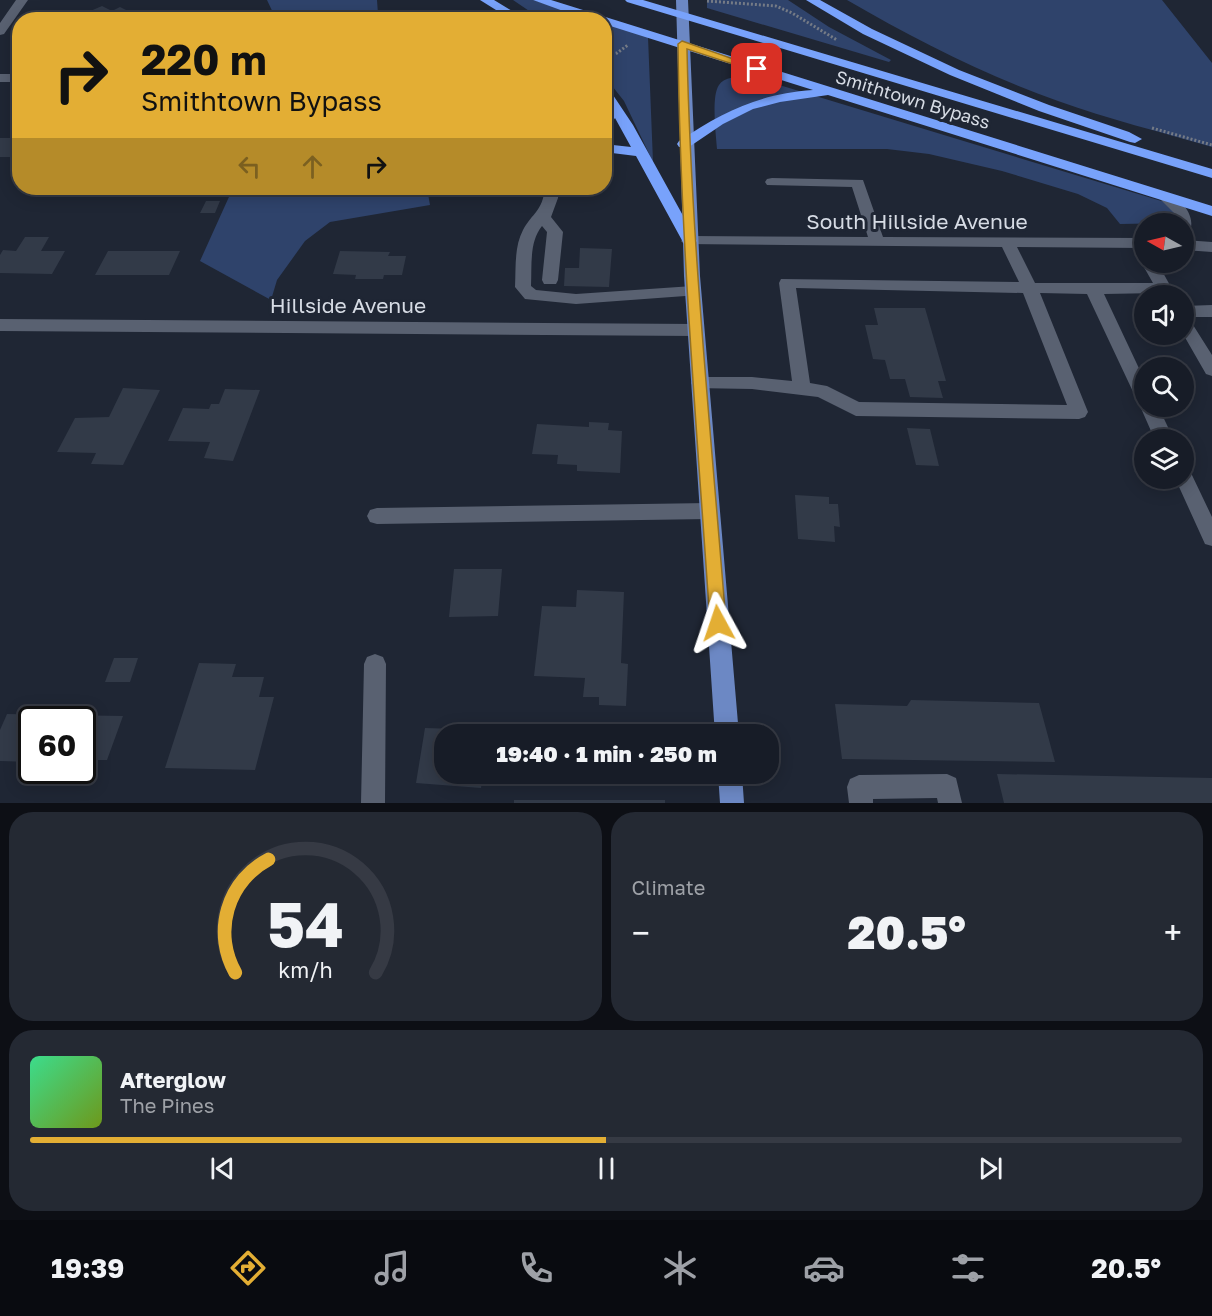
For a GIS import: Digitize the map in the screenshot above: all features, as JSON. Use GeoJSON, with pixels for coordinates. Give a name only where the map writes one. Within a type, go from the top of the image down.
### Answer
{"type":"FeatureCollection","features":[{"type":"Feature","properties":{"kind":"highway"},"geometry":{"type":"LineString","coordinates":[[486,0],[507,12]]}},
{"type":"Feature","properties":{"kind":"highway","name":"Smithtown Bypass"},"geometry":{"type":"LineString","coordinates":[[539,0],[577,12]]}},
{"type":"Feature","properties":{"kind":"highway","name":"Smithtown Bypass"},"geometry":{"type":"LineString","coordinates":[[631,0],[1212,174]]}},
{"type":"Feature","properties":{"kind":"highway"},"geometry":{"type":"LineString","coordinates":[[812,0],[884,41],[954,72],[1044,108],[1125,135],[1212,169]]}},
{"type":"Feature","properties":{"kind":"highway","name":"Smithtown Bypass"},"geometry":{"type":"LineString","coordinates":[[612,23],[1212,211]]}},
{"type":"Feature","properties":{"kind":"highway"},"geometry":{"type":"LineString","coordinates":[[684,144],[725,116],[761,100],[833,93]]}},
{"type":"Feature","properties":{"kind":"highway"},"geometry":{"type":"LineString","coordinates":[[612,103],[689,241]]}},
{"type":"Feature","properties":{"kind":"highway"},"geometry":{"type":"LineString","coordinates":[[612,113],[616,108]]}},
{"type":"Feature","properties":{"kind":"highway"},"geometry":{"type":"LineString","coordinates":[[612,149],[640,152]]}},
{"type":"Feature","properties":{"kind":"main road"},"geometry":{"type":"LineString","coordinates":[[682,0],[684,144],[689,241],[726,724]]}},
{"type":"Feature","properties":{"kind":"main road"},"geometry":{"type":"LineString","coordinates":[[731,784],[732,803]]}},
{"type":"Feature","properties":{"kind":"street"},"geometry":{"type":"LineString","coordinates":[[0,31],[12,14]]}},
{"type":"Feature","properties":{"kind":"street"},"geometry":{"type":"LineString","coordinates":[[772,182],[858,183],[877,242]]}},
{"type":"Feature","properties":{"kind":"street"},"geometry":{"type":"LineString","coordinates":[[551,195],[543,218],[535,222],[526,239],[523,286],[531,295],[576,299],[693,291]]}},
{"type":"Feature","properties":{"kind":"street"},"geometry":{"type":"LineString","coordinates":[[1164,196],[1182,213]]}},
{"type":"Feature","properties":{"kind":"street"},"geometry":{"type":"LineString","coordinates":[[543,218],[555,232],[550,280]]}},
{"type":"Feature","properties":{"kind":"street","name":"South Hillside Avenue"},"geometry":{"type":"LineString","coordinates":[[689,241],[1007,242],[1134,247]]}},
{"type":"Feature","properties":{"kind":"street"},"geometry":{"type":"LineString","coordinates":[[700,383],[752,383],[821,391],[856,410],[1079,412],[1029,286],[1007,242]]}},
{"type":"Feature","properties":{"kind":"street"},"geometry":{"type":"LineString","coordinates":[[1194,246],[1212,247]]}},
{"type":"Feature","properties":{"kind":"street"},"geometry":{"type":"LineString","coordinates":[[802,388],[787,283],[1029,286],[1134,291]]}},
{"type":"Feature","properties":{"kind":"street"},"geometry":{"type":"LineString","coordinates":[[1093,289],[1134,375]]}},
{"type":"Feature","properties":{"kind":"street"},"geometry":{"type":"LineString","coordinates":[[1194,311],[1212,311]]}},
{"type":"Feature","properties":{"kind":"street","name":"Hillside Avenue"},"geometry":{"type":"LineString","coordinates":[[0,325],[696,330]]}},
{"type":"Feature","properties":{"kind":"street"},"geometry":{"type":"LineString","coordinates":[[1194,338],[1212,370]]}},
{"type":"Feature","properties":{"kind":"street"},"geometry":{"type":"LineString","coordinates":[[1189,489],[1212,538]]}},
{"type":"Feature","properties":{"kind":"street"},"geometry":{"type":"LineString","coordinates":[[377,516],[709,511]]}},
{"type":"Feature","properties":{"kind":"street"},"geometry":{"type":"LineString","coordinates":[[373,803],[375,664]]}},
{"type":"Feature","properties":{"kind":"street"},"geometry":{"type":"LineString","coordinates":[[861,803],[859,787],[947,786],[950,803]]}},
{"type":"Feature","properties":{"kind":"path"},"geometry":{"type":"LineString","coordinates":[[713,2],[774,5],[792,12],[821,32],[846,43]]}},
{"type":"Feature","properties":{"kind":"path"},"geometry":{"type":"LineString","coordinates":[[612,53],[622,50],[630,43]]}},
{"type":"Feature","properties":{"kind":"shaded area"},"geometry":{"type":"Polygon","coordinates":[[[267,0],[377,0],[378,12],[273,12],[267,0]]]}},
{"type":"Feature","properties":{"kind":"shaded area"},"geometry":{"type":"Polygon","coordinates":[[[513,0],[533,0],[571,12],[531,12],[513,0]]]}},
{"type":"Feature","properties":{"kind":"shaded area"},"geometry":{"type":"Polygon","coordinates":[[[707,0],[788,0],[829,27],[891,60],[889,62],[707,8],[707,0]]]}},
{"type":"Feature","properties":{"kind":"shaded area"},"geometry":{"type":"Polygon","coordinates":[[[847,0],[1162,0],[1212,63],[1212,147],[1096,114],[1031,91],[950,55],[847,0]]]}},
{"type":"Feature","properties":{"kind":"shaded area"},"geometry":{"type":"Polygon","coordinates":[[[612,26],[648,37],[653,162],[624,101],[612,86],[612,26]]]}},
{"type":"Feature","properties":{"kind":"shaded area"},"geometry":{"type":"Polygon","coordinates":[[[746,75],[1168,203],[1177,213],[1134,213],[1134,224],[1120,224],[1107,208],[1078,194],[1002,171],[929,154],[887,149],[717,149],[715,98],[721,82],[746,75]]]}},
{"type":"Feature","properties":{"kind":"shaded area"},"geometry":{"type":"Polygon","coordinates":[[[230,195],[428,195],[430,205],[330,222],[305,241],[277,280],[271,300],[200,261],[230,195]]]}},
{"type":"Feature","properties":{"kind":"building"},"geometry":{"type":"Polygon","coordinates":[[[102,6],[112,11],[120,7],[130,12],[88,12],[102,6]]]}},
{"type":"Feature","properties":{"kind":"building"},"geometry":{"type":"Polygon","coordinates":[[[0,138],[12,138],[12,157],[0,157],[0,138]]]}},
{"type":"Feature","properties":{"kind":"building"},"geometry":{"type":"Polygon","coordinates":[[[206,201],[220,201],[215,213],[200,213],[206,201]]]}},
{"type":"Feature","properties":{"kind":"building"},"geometry":{"type":"Polygon","coordinates":[[[25,237],[49,237],[41,251],[65,251],[52,274],[0,273],[0,255],[3,250],[16,251],[25,237]]]}},
{"type":"Feature","properties":{"kind":"building"},"geometry":{"type":"Polygon","coordinates":[[[580,248],[612,249],[609,287],[564,286],[565,268],[579,268],[580,248]]]}},
{"type":"Feature","properties":{"kind":"building"},"geometry":{"type":"Polygon","coordinates":[[[108,251],[180,251],[169,275],[95,275],[108,251]]]}},
{"type":"Feature","properties":{"kind":"building"},"geometry":{"type":"Polygon","coordinates":[[[340,251],[390,252],[388,256],[406,256],[402,275],[384,275],[383,279],[355,279],[356,275],[333,274],[340,251]]]}},
{"type":"Feature","properties":{"kind":"building"},"geometry":{"type":"Polygon","coordinates":[[[874,308],[925,308],[946,381],[938,381],[943,398],[910,397],[905,379],[890,379],[885,360],[873,359],[865,325],[878,325],[874,308]]]}},
{"type":"Feature","properties":{"kind":"building"},"geometry":{"type":"Polygon","coordinates":[[[123,388],[160,390],[123,465],[91,464],[96,453],[57,452],[75,418],[109,417],[123,388]]]}},
{"type":"Feature","properties":{"kind":"building"},"geometry":{"type":"Polygon","coordinates":[[[225,389],[260,390],[233,461],[204,458],[210,442],[168,441],[183,408],[209,409],[211,404],[219,404],[225,389]]]}},
{"type":"Feature","properties":{"kind":"building"},"geometry":{"type":"Polygon","coordinates":[[[589,422],[609,423],[608,430],[622,431],[620,473],[577,471],[577,465],[557,464],[558,455],[532,454],[537,424],[589,427],[589,422]]]}},
{"type":"Feature","properties":{"kind":"building"},"geometry":{"type":"Polygon","coordinates":[[[907,428],[930,429],[939,466],[916,465],[907,428]]]}},
{"type":"Feature","properties":{"kind":"building"},"geometry":{"type":"Polygon","coordinates":[[[795,495],[829,497],[829,504],[838,504],[840,527],[834,526],[835,542],[798,539],[795,495]]]}},
{"type":"Feature","properties":{"kind":"building"},"geometry":{"type":"Polygon","coordinates":[[[454,569],[502,569],[498,616],[449,617],[454,569]]]}},
{"type":"Feature","properties":{"kind":"building"},"geometry":{"type":"Polygon","coordinates":[[[577,590],[624,592],[621,663],[628,664],[626,706],[599,705],[599,697],[583,697],[585,678],[534,676],[542,606],[576,607],[577,590]]]}},
{"type":"Feature","properties":{"kind":"building"},"geometry":{"type":"Polygon","coordinates":[[[114,658],[138,658],[130,682],[105,682],[114,658]]]}},
{"type":"Feature","properties":{"kind":"building"},"geometry":{"type":"Polygon","coordinates":[[[199,663],[236,664],[232,677],[264,677],[259,697],[274,697],[255,770],[165,768],[199,663]]]}},
{"type":"Feature","properties":{"kind":"building"},"geometry":{"type":"Polygon","coordinates":[[[911,700],[1039,703],[1055,762],[842,759],[835,704],[907,706],[911,700]]]}},
{"type":"Feature","properties":{"kind":"building"},"geometry":{"type":"Polygon","coordinates":[[[7,714],[18,714],[18,762],[0,761],[0,730],[7,714]]]}},
{"type":"Feature","properties":{"kind":"building"},"geometry":{"type":"Polygon","coordinates":[[[96,716],[123,716],[107,760],[96,760],[96,716]]]}},
{"type":"Feature","properties":{"kind":"building"},"geometry":{"type":"Polygon","coordinates":[[[425,728],[434,728],[434,784],[482,784],[481,788],[416,783],[425,728]]]}},
{"type":"Feature","properties":{"kind":"building"},"geometry":{"type":"Polygon","coordinates":[[[997,774],[1212,778],[1212,803],[1004,803],[997,774]]]}},
{"type":"Feature","properties":{"kind":"building"},"geometry":{"type":"Polygon","coordinates":[[[514,800],[665,800],[665,803],[514,803],[514,800]]]}},
{"type":"Feature","properties":{"kind":"route"},"geometry":{"type":"LineString","coordinates":[[718,623],[689,241],[682,44],[757,69]]}}]}
